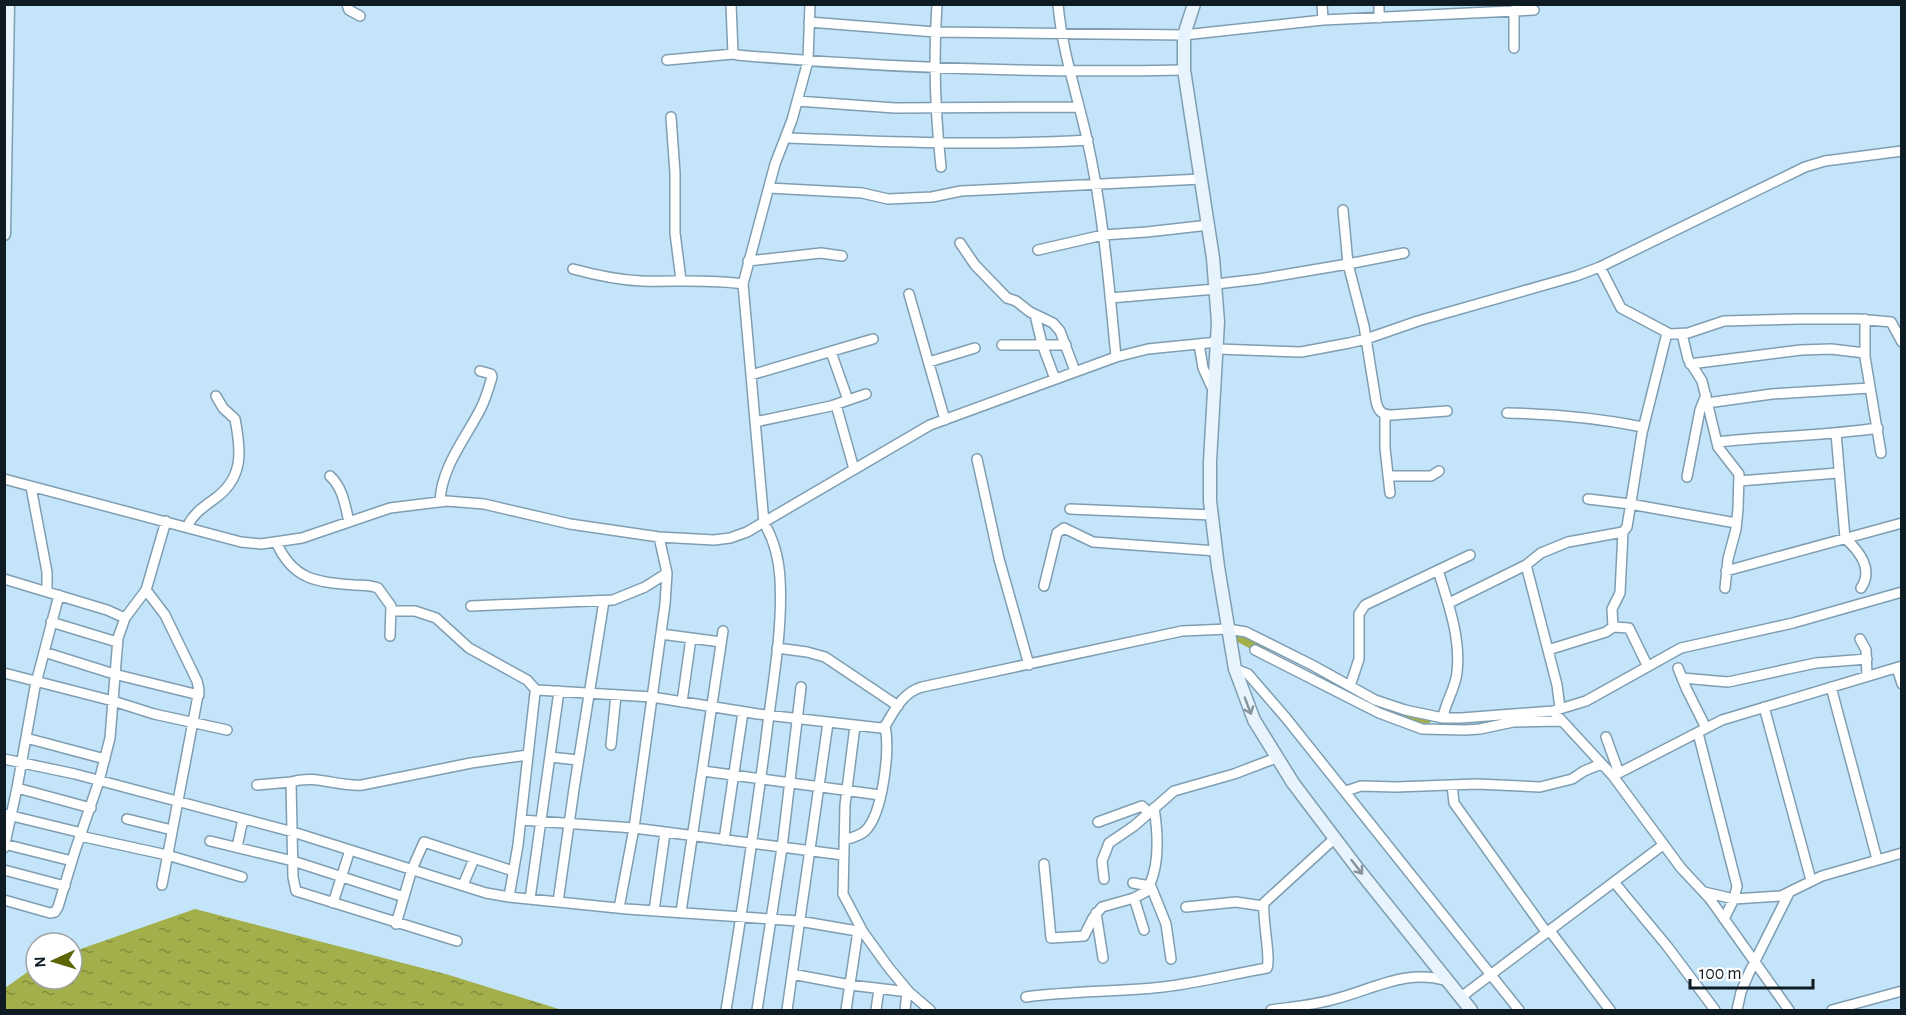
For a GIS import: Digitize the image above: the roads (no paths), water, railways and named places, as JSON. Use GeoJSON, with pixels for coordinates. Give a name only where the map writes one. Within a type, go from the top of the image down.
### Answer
{"type":"FeatureCollection","features":[{"type":"Feature","properties":{"kind":"street"},"geometry":{"type":"LineString","coordinates":[[4,234],[8,4]]}},
{"type":"Feature","properties":{"kind":"street"},"geometry":{"type":"LineString","coordinates":[[347,4],[349,9],[360,16]]}},
{"type":"Feature","properties":{"kind":"street"},"geometry":{"type":"LineString","coordinates":[[731,4],[733,54]]}},
{"type":"Feature","properties":{"kind":"street"},"geometry":{"type":"LineString","coordinates":[[726,1011],[769,715],[777,648],[780,573],[772,536],[764,523],[742,284],[775,164],[786,138],[808,61],[810,4]]}},
{"type":"Feature","properties":{"kind":"street"},"geometry":{"type":"LineString","coordinates":[[937,4],[934,108],[941,167]]}},
{"type":"Feature","properties":{"kind":"street"},"geometry":{"type":"LineString","coordinates":[[1058,4],[1069,71],[1088,140],[1103,235],[1116,357]]}},
{"type":"Feature","properties":{"kind":"street"},"geometry":{"type":"LineString","coordinates":[[1194,4],[1184,35],[1184,70],[1209,225],[1216,286],[1218,345],[1210,461],[1212,515],[1235,669],[1249,709],[1276,758],[1335,838],[1472,1011]]}},
{"type":"Feature","properties":{"kind":"street"},"geometry":{"type":"LineString","coordinates":[[1322,4],[1323,20]]}},
{"type":"Feature","properties":{"kind":"street"},"geometry":{"type":"LineString","coordinates":[[1379,4],[1379,18]]}},
{"type":"Feature","properties":{"kind":"street"},"geometry":{"type":"LineString","coordinates":[[1435,4],[1435,15]]}},
{"type":"Feature","properties":{"kind":"street"},"geometry":{"type":"LineString","coordinates":[[809,22],[935,32],[1184,35],[1323,20],[1435,15],[1518,8],[1534,10]]}},
{"type":"Feature","properties":{"kind":"street"},"geometry":{"type":"LineString","coordinates":[[1514,48],[1518,8]]}},
{"type":"Feature","properties":{"kind":"street"},"geometry":{"type":"LineString","coordinates":[[667,60],[733,54],[934,68],[1069,71],[1184,70]]}},
{"type":"Feature","properties":{"kind":"street"},"geometry":{"type":"LineString","coordinates":[[797,101],[869,107],[1079,107]]}},
{"type":"Feature","properties":{"kind":"street"},"geometry":{"type":"LineString","coordinates":[[671,117],[675,174],[675,233],[681,280]]}},
{"type":"Feature","properties":{"kind":"street"},"geometry":{"type":"LineString","coordinates":[[786,138],[938,144],[1015,144],[1088,140]]}},
{"type":"Feature","properties":{"kind":"street"},"geometry":{"type":"LineString","coordinates":[[4,479],[241,542],[261,544],[322,532],[390,508],[440,502],[484,504],[570,524],[659,537],[714,540],[730,538],[764,523],[918,431],[1116,357],[1148,349],[1199,344],[1301,352],[1366,339],[1418,321],[1576,276],[1600,267],[1804,167],[1825,161],[1902,151]]}},
{"type":"Feature","properties":{"kind":"street"},"geometry":{"type":"LineString","coordinates":[[769,188],[832,190],[898,199],[961,191],[1201,178]]}},
{"type":"Feature","properties":{"kind":"street"},"geometry":{"type":"LineString","coordinates":[[1342,210],[1348,264],[1366,339],[1376,400],[1384,415],[1390,493]]}},
{"type":"Feature","properties":{"kind":"street"},"geometry":{"type":"LineString","coordinates":[[1038,250],[1103,235],[1209,225]]}},
{"type":"Feature","properties":{"kind":"street"},"geometry":{"type":"LineString","coordinates":[[960,243],[975,265],[1007,298],[1022,304],[1035,315],[1053,323],[1060,331],[1076,371]]}},
{"type":"Feature","properties":{"kind":"street"},"geometry":{"type":"LineString","coordinates":[[748,261],[821,253],[842,256]]}},
{"type":"Feature","properties":{"kind":"street"},"geometry":{"type":"LineString","coordinates":[[1110,298],[1216,286],[1404,253]]}},
{"type":"Feature","properties":{"kind":"street"},"geometry":{"type":"LineString","coordinates":[[1600,267],[1621,308],[1667,333],[1682,334],[1724,321],[1865,319],[1891,322],[1902,342]]}},
{"type":"Feature","properties":{"kind":"street"},"geometry":{"type":"LineString","coordinates":[[573,269],[595,275],[639,281],[681,280],[742,284]]}},
{"type":"Feature","properties":{"kind":"street"},"geometry":{"type":"LineString","coordinates":[[909,294],[945,420]]}},
{"type":"Feature","properties":{"kind":"street"},"geometry":{"type":"LineString","coordinates":[[1035,315],[1042,344],[1055,379]]}},
{"type":"Feature","properties":{"kind":"street"},"geometry":{"type":"LineString","coordinates":[[1865,319],[1865,353],[1881,453]]}},
{"type":"Feature","properties":{"kind":"street"},"geometry":{"type":"LineString","coordinates":[[1612,627],[1612,609],[1620,589],[1623,532],[1627,527],[1643,427],[1667,333]]}},
{"type":"Feature","properties":{"kind":"street"},"geometry":{"type":"LineString","coordinates":[[1682,334],[1690,364],[1702,381],[1720,451],[1736,468],[1739,481],[1736,523],[1728,559],[1725,588]]}},
{"type":"Feature","properties":{"kind":"street"},"geometry":{"type":"LineString","coordinates":[[751,375],[873,339]]}},
{"type":"Feature","properties":{"kind":"street"},"geometry":{"type":"LineString","coordinates":[[1199,344],[1203,368],[1215,394]]}},
{"type":"Feature","properties":{"kind":"street"},"geometry":{"type":"LineString","coordinates":[[1002,345],[1066,345]]}},
{"type":"Feature","properties":{"kind":"street"},"geometry":{"type":"LineString","coordinates":[[929,362],[975,348]]}},
{"type":"Feature","properties":{"kind":"street"},"geometry":{"type":"LineString","coordinates":[[1690,364],[1801,350],[1831,349],[1865,353]]}},
{"type":"Feature","properties":{"kind":"street"},"geometry":{"type":"LineString","coordinates":[[831,352],[848,400]]}},
{"type":"Feature","properties":{"kind":"street"},"geometry":{"type":"LineString","coordinates":[[440,502],[441,488],[448,468],[483,405],[492,376],[480,371]]}},
{"type":"Feature","properties":{"kind":"street"},"geometry":{"type":"LineString","coordinates":[[1707,399],[1870,388]]}},
{"type":"Feature","properties":{"kind":"street"},"geometry":{"type":"LineString","coordinates":[[755,422],[836,405],[866,394]]}},
{"type":"Feature","properties":{"kind":"street"},"geometry":{"type":"LineString","coordinates":[[187,527],[192,516],[218,496],[230,483],[240,463],[235,418],[223,408],[216,396]]}},
{"type":"Feature","properties":{"kind":"street"},"geometry":{"type":"LineString","coordinates":[[1687,477],[1700,410],[1707,399]]}},
{"type":"Feature","properties":{"kind":"street"},"geometry":{"type":"LineString","coordinates":[[836,405],[854,469]]}},
{"type":"Feature","properties":{"kind":"street"},"geometry":{"type":"LineString","coordinates":[[1384,415],[1447,411]]}},
{"type":"Feature","properties":{"kind":"street"},"geometry":{"type":"LineString","coordinates":[[1507,413],[1586,417],[1643,427]]}},
{"type":"Feature","properties":{"kind":"street"},"geometry":{"type":"LineString","coordinates":[[1717,442],[1878,428]]}},
{"type":"Feature","properties":{"kind":"street"},"geometry":{"type":"LineString","coordinates":[[1836,433],[1845,538],[1857,549],[1864,562],[1866,578],[1861,588]]}},
{"type":"Feature","properties":{"kind":"street"},"geometry":{"type":"LineString","coordinates":[[977,459],[997,550],[1029,665]]}},
{"type":"Feature","properties":{"kind":"street"},"geometry":{"type":"LineString","coordinates":[[1389,476],[1431,476],[1439,471]]}},
{"type":"Feature","properties":{"kind":"street"},"geometry":{"type":"LineString","coordinates":[[1739,481],[1838,473]]}},
{"type":"Feature","properties":{"kind":"street"},"geometry":{"type":"LineString","coordinates":[[330,476],[337,482],[341,491],[349,522]]}},
{"type":"Feature","properties":{"kind":"street"},"geometry":{"type":"LineString","coordinates":[[31,487],[47,572],[46,591]]}},
{"type":"Feature","properties":{"kind":"street"},"geometry":{"type":"LineString","coordinates":[[1588,499],[1736,523]]}},
{"type":"Feature","properties":{"kind":"street"},"geometry":{"type":"LineString","coordinates":[[1070,509],[1212,515]]}},
{"type":"Feature","properties":{"kind":"street"},"geometry":{"type":"LineString","coordinates":[[4,900],[53,913],[58,908],[91,808],[110,738],[117,642],[125,618],[147,590],[166,521]]}},
{"type":"Feature","properties":{"kind":"street"},"geometry":{"type":"LineString","coordinates":[[1726,571],[1902,523]]}},
{"type":"Feature","properties":{"kind":"street"},"geometry":{"type":"LineString","coordinates":[[1044,585],[1057,532],[1064,528],[1093,542],[1216,551]]}},
{"type":"Feature","properties":{"kind":"street"},"geometry":{"type":"LineString","coordinates":[[1449,603],[1526,565],[1540,553],[1568,542],[1623,532]]}},
{"type":"Feature","properties":{"kind":"street"},"geometry":{"type":"LineString","coordinates":[[619,908],[634,828],[661,634],[667,573],[659,537]]}},
{"type":"Feature","properties":{"kind":"street"},"geometry":{"type":"LineString","coordinates":[[276,542],[281,554],[303,576],[323,583],[376,587],[389,602],[390,636]]}},
{"type":"Feature","properties":{"kind":"street"},"geometry":{"type":"LineString","coordinates":[[1350,686],[1359,659],[1358,622],[1365,604],[1470,555]]}},
{"type":"Feature","properties":{"kind":"street"},"geometry":{"type":"LineString","coordinates":[[1526,565],[1548,650],[1559,715],[1601,764],[1616,774]]}},
{"type":"Feature","properties":{"kind":"street"},"geometry":{"type":"LineString","coordinates":[[1438,570],[1449,603],[1456,642],[1457,674],[1443,717]]}},
{"type":"Feature","properties":{"kind":"street"},"geometry":{"type":"LineString","coordinates":[[471,606],[604,602],[645,587],[667,573]]}},
{"type":"Feature","properties":{"kind":"street"},"geometry":{"type":"LineString","coordinates":[[4,579],[125,618]]}},
{"type":"Feature","properties":{"kind":"street"},"geometry":{"type":"LineString","coordinates":[[147,590],[165,615],[197,681],[199,695],[162,885]]}},
{"type":"Feature","properties":{"kind":"street"},"geometry":{"type":"LineString","coordinates":[[391,611],[415,611],[436,618],[469,648],[527,680],[536,690],[652,697],[742,712],[881,728],[885,726],[906,695],[913,689],[1182,632],[1228,629],[1246,632],[1375,700],[1405,710],[1468,723],[1513,722],[1559,715],[1671,652],[1702,642],[1793,623],[1902,592]]}},
{"type":"Feature","properties":{"kind":"street"},"geometry":{"type":"LineString","coordinates":[[59,595],[36,681],[17,788],[8,815],[5,846],[72,861]]}},
{"type":"Feature","properties":{"kind":"street"},"geometry":{"type":"LineString","coordinates":[[558,902],[604,602]]}},
{"type":"Feature","properties":{"kind":"street"},"geometry":{"type":"LineString","coordinates":[[51,622],[117,642]]}},
{"type":"Feature","properties":{"kind":"street"},"geometry":{"type":"LineString","coordinates":[[1548,650],[1606,632],[1612,627],[1629,628],[1647,665]]}},
{"type":"Feature","properties":{"kind":"street"},"geometry":{"type":"LineString","coordinates":[[681,912],[723,631]]}},
{"type":"Feature","properties":{"kind":"street"},"geometry":{"type":"LineString","coordinates":[[661,634],[721,642]]}},
{"type":"Feature","properties":{"kind":"street"},"geometry":{"type":"LineString","coordinates":[[682,702],[691,638]]}},
{"type":"Feature","properties":{"kind":"street"},"geometry":{"type":"LineString","coordinates":[[1860,639],[1865,647],[1867,676]]}},
{"type":"Feature","properties":{"kind":"street"},"geometry":{"type":"LineString","coordinates":[[777,648],[807,651],[825,657],[898,706]]}},
{"type":"Feature","properties":{"kind":"street"},"geometry":{"type":"LineString","coordinates":[[1255,650],[1379,713],[1422,729],[1559,715]]}},
{"type":"Feature","properties":{"kind":"street"},"geometry":{"type":"LineString","coordinates":[[44,652],[114,674],[199,695]]}},
{"type":"Feature","properties":{"kind":"street"},"geometry":{"type":"LineString","coordinates":[[1682,678],[1728,682],[1816,663],[1867,659]]}},
{"type":"Feature","properties":{"kind":"street"},"geometry":{"type":"LineString","coordinates":[[1616,774],[1722,720],[1899,667],[1902,684]]}},
{"type":"Feature","properties":{"kind":"street"},"geometry":{"type":"LineString","coordinates":[[1678,668],[1702,730],[1736,880],[1737,891],[1724,919]]}},
{"type":"Feature","properties":{"kind":"street"},"geometry":{"type":"LineString","coordinates":[[1235,669],[1248,674],[1346,791],[1519,1011]]}},
{"type":"Feature","properties":{"kind":"street"},"geometry":{"type":"LineString","coordinates":[[4,673],[154,714],[227,730]]}},
{"type":"Feature","properties":{"kind":"street"},"geometry":{"type":"LineString","coordinates":[[757,1011],[782,848],[801,687]]}},
{"type":"Feature","properties":{"kind":"street"},"geometry":{"type":"LineString","coordinates":[[1831,687],[1877,859]]}},
{"type":"Feature","properties":{"kind":"street"},"geometry":{"type":"LineString","coordinates":[[509,897],[521,820],[536,690]]}},
{"type":"Feature","properties":{"kind":"street"},"geometry":{"type":"LineString","coordinates":[[530,899],[559,691]]}},
{"type":"Feature","properties":{"kind":"street"},"geometry":{"type":"LineString","coordinates":[[611,745],[616,695]]}},
{"type":"Feature","properties":{"kind":"street"},"geometry":{"type":"LineString","coordinates":[[1764,708],[1811,880]]}},
{"type":"Feature","properties":{"kind":"street"},"geometry":{"type":"LineString","coordinates":[[724,840],[742,712]]}},
{"type":"Feature","properties":{"kind":"street"},"geometry":{"type":"LineString","coordinates":[[787,1011],[828,723]]}},
{"type":"Feature","properties":{"kind":"street"},"geometry":{"type":"LineString","coordinates":[[855,726],[847,790],[841,885],[843,894],[861,931],[908,992],[929,1010]]}},
{"type":"Feature","properties":{"kind":"street"},"geometry":{"type":"LineString","coordinates":[[844,840],[861,834],[867,829],[879,805],[887,748],[885,726]]}},
{"type":"Feature","properties":{"kind":"street"},"geometry":{"type":"LineString","coordinates":[[1606,737],[1616,774],[1663,845],[1704,892],[1789,1011]]}},
{"type":"Feature","properties":{"kind":"street"},"geometry":{"type":"LineString","coordinates":[[26,738],[105,759]]}},
{"type":"Feature","properties":{"kind":"street"},"geometry":{"type":"LineString","coordinates":[[257,785],[291,782],[305,778],[352,786],[362,785],[471,763],[528,755]]}},
{"type":"Feature","properties":{"kind":"street"},"geometry":{"type":"LineString","coordinates":[[550,757],[578,760]]}},
{"type":"Feature","properties":{"kind":"street"},"geometry":{"type":"LineString","coordinates":[[1104,879],[1102,861],[1109,843],[1119,837],[1148,809],[1178,789],[1234,774],[1276,758]]}},
{"type":"Feature","properties":{"kind":"street"},"geometry":{"type":"LineString","coordinates":[[4,759],[99,781],[293,832],[486,893],[619,908],[799,921],[861,931]]}},
{"type":"Feature","properties":{"kind":"street"},"geometry":{"type":"LineString","coordinates":[[1346,791],[1361,786],[1477,784],[1540,787],[1572,779],[1601,764]]}},
{"type":"Feature","properties":{"kind":"street"},"geometry":{"type":"LineString","coordinates":[[703,771],[880,795]]}},
{"type":"Feature","properties":{"kind":"street"},"geometry":{"type":"LineString","coordinates":[[291,782],[293,884],[296,891],[396,924],[457,941]]}},
{"type":"Feature","properties":{"kind":"street"},"geometry":{"type":"LineString","coordinates":[[1452,785],[1454,803],[1610,1011]]}},
{"type":"Feature","properties":{"kind":"street"},"geometry":{"type":"LineString","coordinates":[[17,788],[91,808]]}},
{"type":"Feature","properties":{"kind":"street"},"geometry":{"type":"LineString","coordinates":[[1098,822],[1148,809]]}},
{"type":"Feature","properties":{"kind":"street"},"geometry":{"type":"LineString","coordinates":[[1148,809],[1156,833],[1156,865],[1150,887],[1166,924],[1171,958]]}},
{"type":"Feature","properties":{"kind":"street"},"geometry":{"type":"LineString","coordinates":[[8,815],[167,855],[242,877]]}},
{"type":"Feature","properties":{"kind":"street"},"geometry":{"type":"LineString","coordinates":[[127,819],[172,830]]}},
{"type":"Feature","properties":{"kind":"street"},"geometry":{"type":"LineString","coordinates":[[237,847],[243,819]]}},
{"type":"Feature","properties":{"kind":"street"},"geometry":{"type":"LineString","coordinates":[[521,820],[634,828],[843,855]]}},
{"type":"Feature","properties":{"kind":"street"},"geometry":{"type":"LineString","coordinates":[[654,911],[665,833]]}},
{"type":"Feature","properties":{"kind":"street"},"geometry":{"type":"LineString","coordinates":[[1026,997],[1074,991],[1166,987],[1267,968],[1269,960],[1264,903],[1335,838]]}},
{"type":"Feature","properties":{"kind":"street"},"geometry":{"type":"LineString","coordinates":[[210,841],[342,875],[404,897]]}},
{"type":"Feature","properties":{"kind":"street"},"geometry":{"type":"LineString","coordinates":[[396,924],[412,869],[424,842],[513,871]]}},
{"type":"Feature","properties":{"kind":"street"},"geometry":{"type":"LineString","coordinates":[[1461,997],[1663,845]]}},
{"type":"Feature","properties":{"kind":"street"},"geometry":{"type":"LineString","coordinates":[[333,903],[350,850]]}},
{"type":"Feature","properties":{"kind":"street"},"geometry":{"type":"LineString","coordinates":[[1704,892],[1734,899],[1768,898],[1789,893],[1811,880],[1902,853]]}},
{"type":"Feature","properties":{"kind":"street"},"geometry":{"type":"LineString","coordinates":[[463,885],[474,859]]}},
{"type":"Feature","properties":{"kind":"street"},"geometry":{"type":"LineString","coordinates":[[1044,864],[1050,937],[1084,936],[1102,907],[1134,898],[1150,887]]}},
{"type":"Feature","properties":{"kind":"street"},"geometry":{"type":"LineString","coordinates":[[4,870],[65,886]]}},
{"type":"Feature","properties":{"kind":"street"},"geometry":{"type":"LineString","coordinates":[[1614,882],[1667,946],[1715,1011]]}},
{"type":"Feature","properties":{"kind":"street"},"geometry":{"type":"LineString","coordinates":[[1133,883],[1150,887]]}},
{"type":"Feature","properties":{"kind":"street"},"geometry":{"type":"LineString","coordinates":[[1737,1011],[1741,992],[1789,893]]}},
{"type":"Feature","properties":{"kind":"street"},"geometry":{"type":"LineString","coordinates":[[1134,898],[1144,930]]}},
{"type":"Feature","properties":{"kind":"street"},"geometry":{"type":"LineString","coordinates":[[1186,907],[1236,903],[1263,906]]}},
{"type":"Feature","properties":{"kind":"street"},"geometry":{"type":"LineString","coordinates":[[1095,919],[1103,958]]}},
{"type":"Feature","properties":{"kind":"street"},"geometry":{"type":"LineString","coordinates":[[846,1011],[861,931]]}},
{"type":"Feature","properties":{"kind":"street"},"geometry":{"type":"LineString","coordinates":[[792,974],[850,985],[908,992]]}},
{"type":"Feature","properties":{"kind":"street"},"geometry":{"type":"LineString","coordinates":[[1271,1011],[1332,1000],[1411,976],[1432,976],[1448,981]]}},
{"type":"Feature","properties":{"kind":"street"},"geometry":{"type":"LineString","coordinates":[[876,1011],[879,989]]}},
{"type":"Feature","properties":{"kind":"street"},"geometry":{"type":"LineString","coordinates":[[1832,1011],[1902,991]]}},
{"type":"Feature","properties":{"kind":"street"},"geometry":{"type":"LineString","coordinates":[[905,1011],[908,992]]}},
{"type":"Feature","properties":{"kind":"water"},"geometry":{"type":"Polygon","coordinates":[[[195,909],[449,975],[562,1010],[5,1010],[5,988],[24,975],[24,991],[84,991],[84,948],[195,909]]]}},
{"type":"Feature","properties":{"kind":"waterway"},"geometry":{"type":"LineString","coordinates":[[1240,638],[1264,651]]}},
{"type":"Feature","properties":{"kind":"waterway"},"geometry":{"type":"LineString","coordinates":[[1344,691],[1397,714],[1427,719]]}}]}
